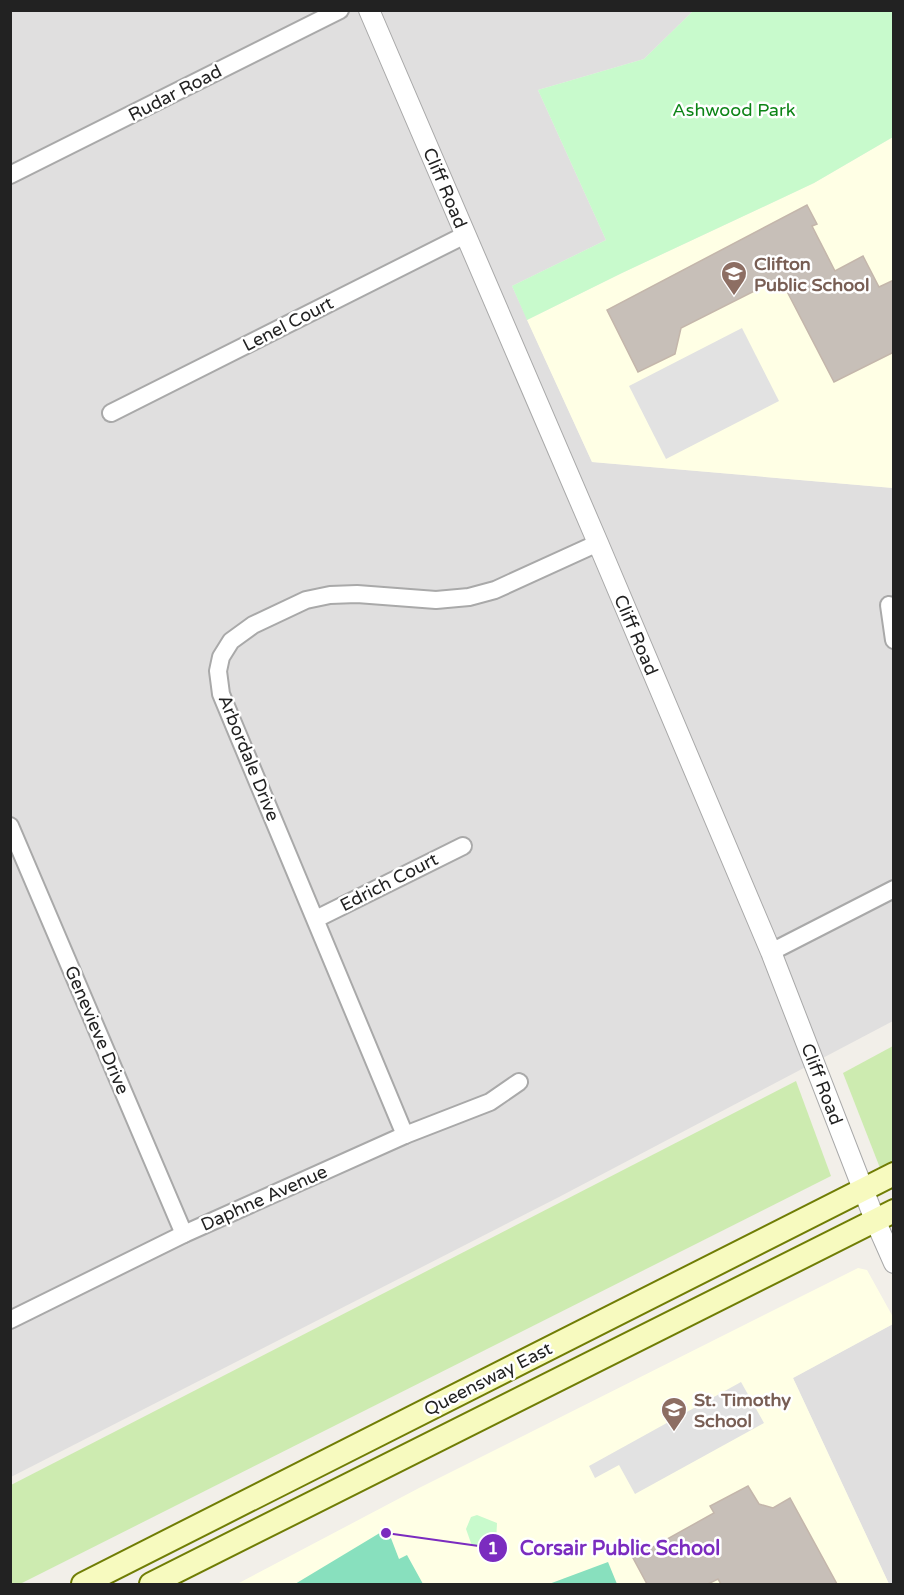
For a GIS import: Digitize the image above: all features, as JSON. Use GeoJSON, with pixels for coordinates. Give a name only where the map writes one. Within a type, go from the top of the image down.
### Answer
{"type":"FeatureCollection","features":[{"type":"Feature","properties":{"kind":"main road","name":"Queensway East"},"geometry":{"type":"LineString","coordinates":[[83,1584],[894,1174]]}},
{"type":"Feature","properties":{"kind":"main road","name":"Queensway East"},"geometry":{"type":"LineString","coordinates":[[151,1584],[884,1216]]}},
{"type":"Feature","properties":{"kind":"street","name":"Rudar Road"},"geometry":{"type":"LineString","coordinates":[[12,171],[340,10]]}},
{"type":"Feature","properties":{"kind":"street","name":"Cliff Road"},"geometry":{"type":"LineString","coordinates":[[369,10],[771,952],[863,1190],[884,1216],[894,1263]]}},
{"type":"Feature","properties":{"kind":"street","name":"Lenel Court"},"geometry":{"type":"LineString","coordinates":[[111,414],[465,235]]}},
{"type":"Feature","properties":{"kind":"street","name":"Arbordale Drive"},"geometry":{"type":"LineString","coordinates":[[405,1134],[221,694],[218,671],[221,657],[231,641],[253,625],[306,600],[330,595],[357,594],[436,600],[469,597],[495,590],[598,543]]}},
{"type":"Feature","properties":{"kind":"street"},"geometry":{"type":"LineString","coordinates":[[889,605],[894,640]]}},
{"type":"Feature","properties":{"kind":"street","name":"Genevieve Drive"},"geometry":{"type":"LineString","coordinates":[[10,826],[184,1234]]}},
{"type":"Feature","properties":{"kind":"street","name":"Edrich Court"},"geometry":{"type":"LineString","coordinates":[[316,919],[463,846]]}},
{"type":"Feature","properties":{"kind":"street"},"geometry":{"type":"LineString","coordinates":[[771,952],[894,889]]}},
{"type":"Feature","properties":{"kind":"street","name":"Daphne Avenue"},"geometry":{"type":"LineString","coordinates":[[10,1320],[184,1234],[405,1134],[490,1102],[519,1082]]}},
{"type":"Feature","properties":{"kind":"shaded area"},"geometry":{"type":"Polygon","coordinates":[[[11,11],[693,11],[644,59],[538,90],[606,240],[512,286],[592,462],[893,488],[893,1021],[559,1197],[11,1477],[11,11]]]}},
{"type":"Feature","properties":{"kind":"shaded area","name":"Clifton Public School"},"geometry":{"type":"Polygon","coordinates":[[[893,137],[893,488],[592,462],[527,320],[814,183],[893,137]]]}},
{"type":"Feature","properties":{"kind":"shaded area"},"geometry":{"type":"Polygon","coordinates":[[[742,328],[779,401],[666,459],[629,386],[742,328]]]}},
{"type":"Feature","properties":{"kind":"shaded area","name":"St. Timothy School"},"geometry":{"type":"Polygon","coordinates":[[[858,1268],[867,1270],[893,1317],[893,1324],[793,1378],[889,1584],[237,1584],[419,1488],[858,1268]]]}},
{"type":"Feature","properties":{"kind":"shaded area"},"geometry":{"type":"Polygon","coordinates":[[[893,1324],[893,1584],[889,1584],[793,1378],[893,1324]]]}},
{"type":"Feature","properties":{"kind":"shaded area"},"geometry":{"type":"Polygon","coordinates":[[[741,1382],[764,1423],[635,1494],[619,1465],[595,1478],[589,1466],[741,1382]]]}},
{"type":"Feature","properties":{"kind":"green space","name":"Ashwood Park"},"geometry":{"type":"Polygon","coordinates":[[[693,11],[893,11],[893,137],[814,183],[527,320],[512,286],[606,240],[538,90],[644,59],[693,11]]]}},
{"type":"Feature","properties":{"kind":"green space"},"geometry":{"type":"Polygon","coordinates":[[[893,1046],[893,1161],[880,1168],[843,1073],[893,1046]]]}},
{"type":"Feature","properties":{"kind":"green space"},"geometry":{"type":"Polygon","coordinates":[[[796,1081],[831,1176],[20,1584],[11,1584],[11,1485],[796,1081]]]}},
{"type":"Feature","properties":{"kind":"green space"},"geometry":{"type":"Polygon","coordinates":[[[477,1515],[497,1523],[496,1543],[472,1546],[466,1529],[471,1517],[477,1515]]]}},
{"type":"Feature","properties":{"kind":"green space"},"geometry":{"type":"Polygon","coordinates":[[[383,1531],[389,1533],[399,1559],[407,1555],[423,1584],[295,1584],[383,1531]]]}},
{"type":"Feature","properties":{"kind":"green space"},"geometry":{"type":"Polygon","coordinates":[[[608,1562],[617,1584],[549,1584],[608,1562]]]}},
{"type":"Feature","properties":{"kind":"building"},"geometry":{"type":"Polygon","coordinates":[[[807,205],[817,224],[812,226],[835,271],[863,256],[879,287],[894,280],[894,352],[834,382],[780,278],[681,328],[675,354],[638,372],[607,310],[807,205]]]}},
{"type":"Feature","properties":{"kind":"building"},"geometry":{"type":"Polygon","coordinates":[[[748,1486],[759,1504],[773,1508],[790,1498],[837,1584],[721,1584],[718,1579],[708,1584],[647,1584],[633,1558],[714,1513],[710,1506],[748,1486]]]}},
{"type":"Feature","properties":{"kind":"place","name":"Clifton Public School"},"geometry":{"type":"Point","coordinates":[734,297]}},
{"type":"Feature","properties":{"kind":"place","name":"St. Timothy School"},"geometry":{"type":"Point","coordinates":[674,1433]}},
{"type":"Feature","properties":{"kind":"place","name":"Corsair Public School"},"geometry":{"type":"Point","coordinates":[386,1533]}}]}
